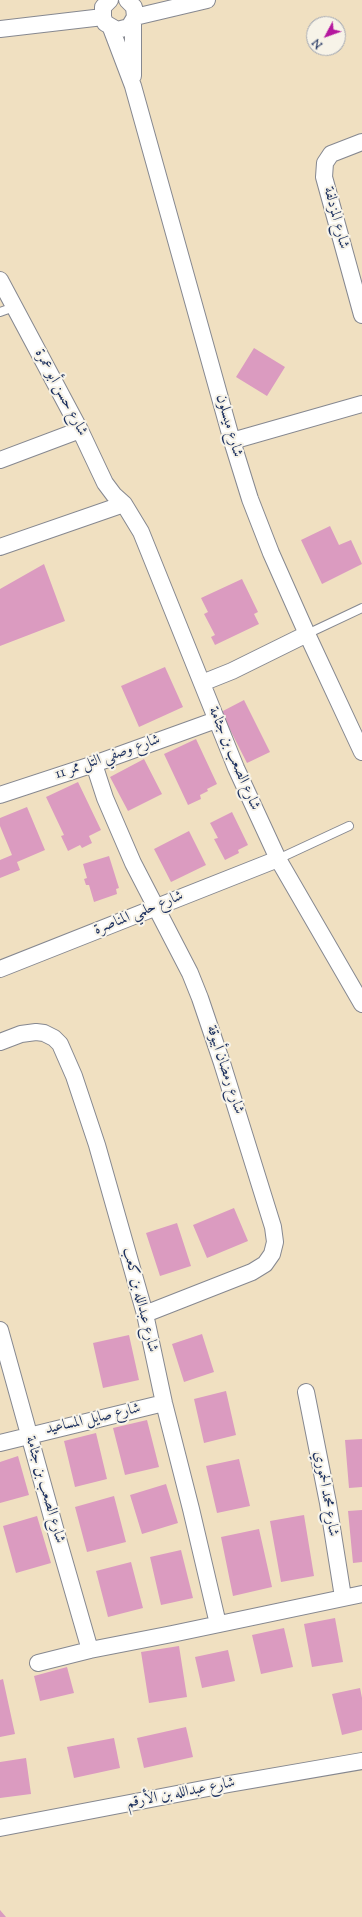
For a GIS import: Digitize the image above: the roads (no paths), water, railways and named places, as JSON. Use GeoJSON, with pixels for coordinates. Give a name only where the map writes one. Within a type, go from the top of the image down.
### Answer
{"type":"FeatureCollection","features":[{"type":"Feature","properties":{"kind":"street"},"geometry":{"type":"LineString","coordinates":[[127,0],[134,7],[134,20]]}},
{"type":"Feature","properties":{"kind":"street"},"geometry":{"type":"LineString","coordinates":[[0,29],[106,10],[123,30],[134,20],[208,0]]}},
{"type":"Feature","properties":{"kind":"street","name":"شارع ميسلون"},"geometry":{"type":"LineString","coordinates":[[106,10],[133,86],[232,441],[258,520],[307,634],[362,752]]}},
{"type":"Feature","properties":{"kind":"street","name":"شارع ميسلون"},"geometry":{"type":"LineString","coordinates":[[133,86],[134,20]]}},
{"type":"Feature","properties":{"kind":"street","name":"شارع المزدلفة"},"geometry":{"type":"LineString","coordinates":[[362,142],[331,154],[325,163],[324,177],[362,315]]}},
{"type":"Feature","properties":{"kind":"street","name":"شارع حسن أبو عمرة"},"geometry":{"type":"LineString","coordinates":[[0,280],[7,310],[80,430],[105,483],[114,495],[124,504]]}},
{"type":"Feature","properties":{"kind":"street"},"geometry":{"type":"LineString","coordinates":[[232,441],[362,404]]}},
{"type":"Feature","properties":{"kind":"street"},"geometry":{"type":"LineString","coordinates":[[0,460],[80,430]]}},
{"type":"Feature","properties":{"kind":"street"},"geometry":{"type":"LineString","coordinates":[[0,547],[124,504]]}},
{"type":"Feature","properties":{"kind":"street","name":"شارع الصعب بن جثامة"},"geometry":{"type":"LineString","coordinates":[[124,504],[141,532],[236,768],[278,859],[362,1004]]}},
{"type":"Feature","properties":{"kind":"street"},"geometry":{"type":"LineString","coordinates":[[202,683],[232,671],[307,634]]}},
{"type":"Feature","properties":{"kind":"street","name":"شارع وصفي التل ممر 11"},"geometry":{"type":"LineString","coordinates":[[0,795],[94,764],[216,720]]}},
{"type":"Feature","properties":{"kind":"street","name":"شارع رمضان أبيوقة"},"geometry":{"type":"LineString","coordinates":[[94,764],[105,798],[133,863],[190,973],[205,1012],[273,1227],[275,1242],[272,1254],[265,1264],[252,1272],[145,1314]]}},
{"type":"Feature","properties":{"kind":"street","name":"شارع حلمي المناصرة"},"geometry":{"type":"LineString","coordinates":[[0,969],[278,859]]}},
{"type":"Feature","properties":{"kind":"street","name":"شارع عبدالله بن كعب"},"geometry":{"type":"LineString","coordinates":[[0,1042],[22,1034],[36,1032],[44,1033],[54,1038],[60,1044],[74,1076],[97,1145],[145,1314],[164,1403],[201,1547],[218,1624]]}},
{"type":"Feature","properties":{"kind":"street","name":"شارع الصعب بن جثامة"},"geometry":{"type":"LineString","coordinates":[[0,1330],[90,1650]]}},
{"type":"Feature","properties":{"kind":"street","name":"شارع محمد الحموري"},"geometry":{"type":"LineString","coordinates":[[306,1392],[328,1503],[343,1597]]}},
{"type":"Feature","properties":{"kind":"street","name":"شارع صايل المساعيد"},"geometry":{"type":"LineString","coordinates":[[0,1443],[164,1403]]}},
{"type":"Feature","properties":{"kind":"street"},"geometry":{"type":"LineString","coordinates":[[38,1664],[90,1650],[362,1594]]}},
{"type":"Feature","properties":{"kind":"street","name":"شارع عبدالله بن الأرقم"},"geometry":{"type":"LineString","coordinates":[[0,1828],[362,1761]]}},
{"type":"Feature","properties":{"kind":"lane"},"geometry":{"type":"LineString","coordinates":[[307,634],[362,608]]}},
{"type":"Feature","properties":{"kind":"lane"},"geometry":{"type":"LineString","coordinates":[[278,859],[349,826]]}}]}
